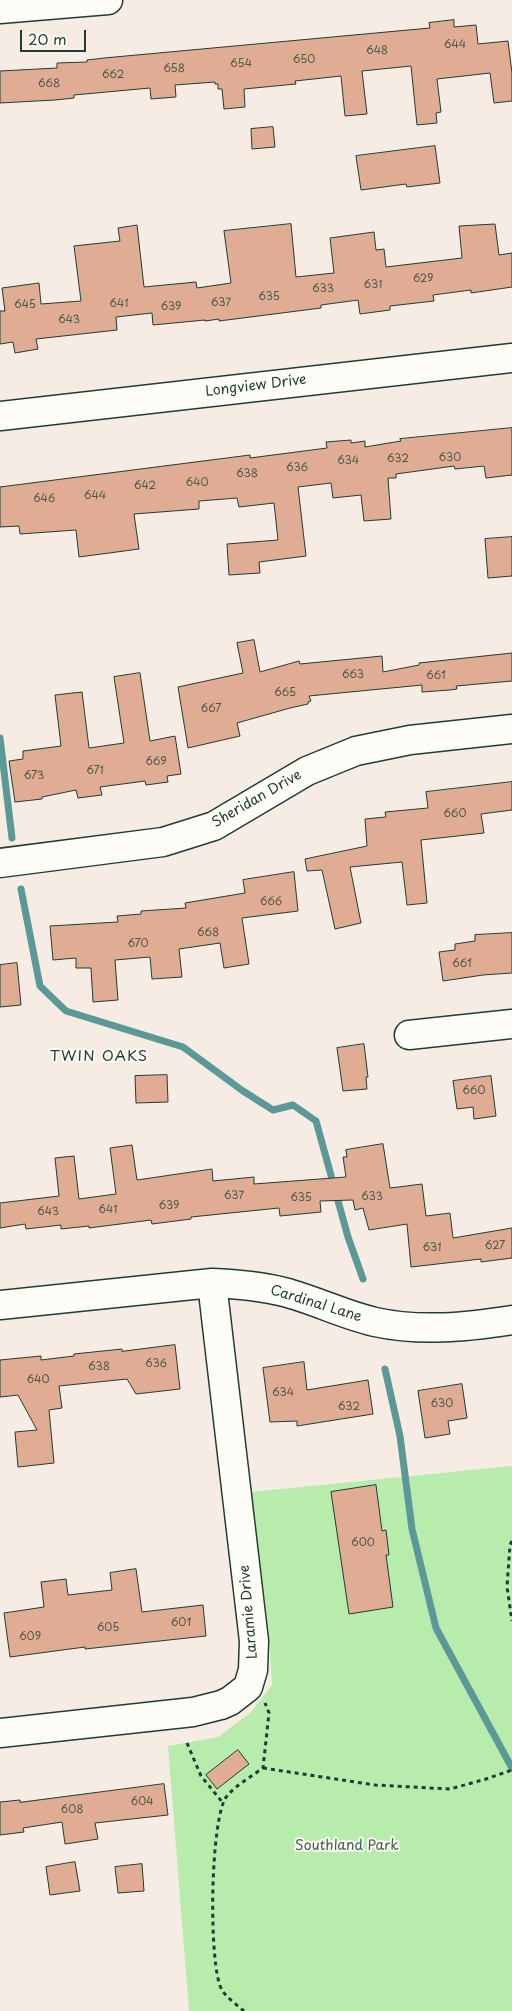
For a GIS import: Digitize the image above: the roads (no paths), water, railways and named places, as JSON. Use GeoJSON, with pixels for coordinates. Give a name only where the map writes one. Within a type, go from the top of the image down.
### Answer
{"type":"FeatureCollection","features":[{"type":"Feature","properties":{"kind":"street"},"geometry":{"type":"LineString","coordinates":[[0,9],[108,0]]}},
{"type":"Feature","properties":{"kind":"street","name":"Longview Drive"},"geometry":{"type":"LineString","coordinates":[[0,416],[512,358]]}},
{"type":"Feature","properties":{"kind":"street","name":"Sheridan Drive"},"geometry":{"type":"LineString","coordinates":[[0,862],[163,842],[214,826],[307,770],[356,751],[410,740],[512,729]]}},
{"type":"Feature","properties":{"kind":"street"},"geometry":{"type":"LineString","coordinates":[[409,1035],[512,1024]]}},
{"type":"Feature","properties":{"kind":"street","name":"Cardinal Lane"},"geometry":{"type":"LineString","coordinates":[[0,1305],[212,1283],[241,1284],[284,1292],[358,1317],[410,1327],[439,1328],[512,1320]]}},
{"type":"Feature","properties":{"kind":"street","name":"Laramie Drive"},"geometry":{"type":"LineString","coordinates":[[0,1733],[193,1712],[230,1701],[248,1687],[253,1670],[254,1641],[212,1283]]}},
{"type":"Feature","properties":{"kind":"waterway"},"geometry":{"type":"LineString","coordinates":[[0,738],[12,838]]}},
{"type":"Feature","properties":{"kind":"waterway"},"geometry":{"type":"LineString","coordinates":[[21,889],[40,986],[66,1011],[183,1047],[243,1091],[273,1110],[293,1105],[316,1121],[348,1237],[363,1279]]}},
{"type":"Feature","properties":{"kind":"waterway"},"geometry":{"type":"LineString","coordinates":[[385,1369],[400,1436],[412,1529],[436,1628],[512,1768]]}},
{"type":"Feature","properties":{"kind":"district","name":"TWIN OAKS"},"geometry":{"type":"Point","coordinates":[99,1057]}},
{"type":"Feature","properties":{"kind":"park label","name":"Southland Park"},"geometry":{"type":"Point","coordinates":[347,1846]}}]}
